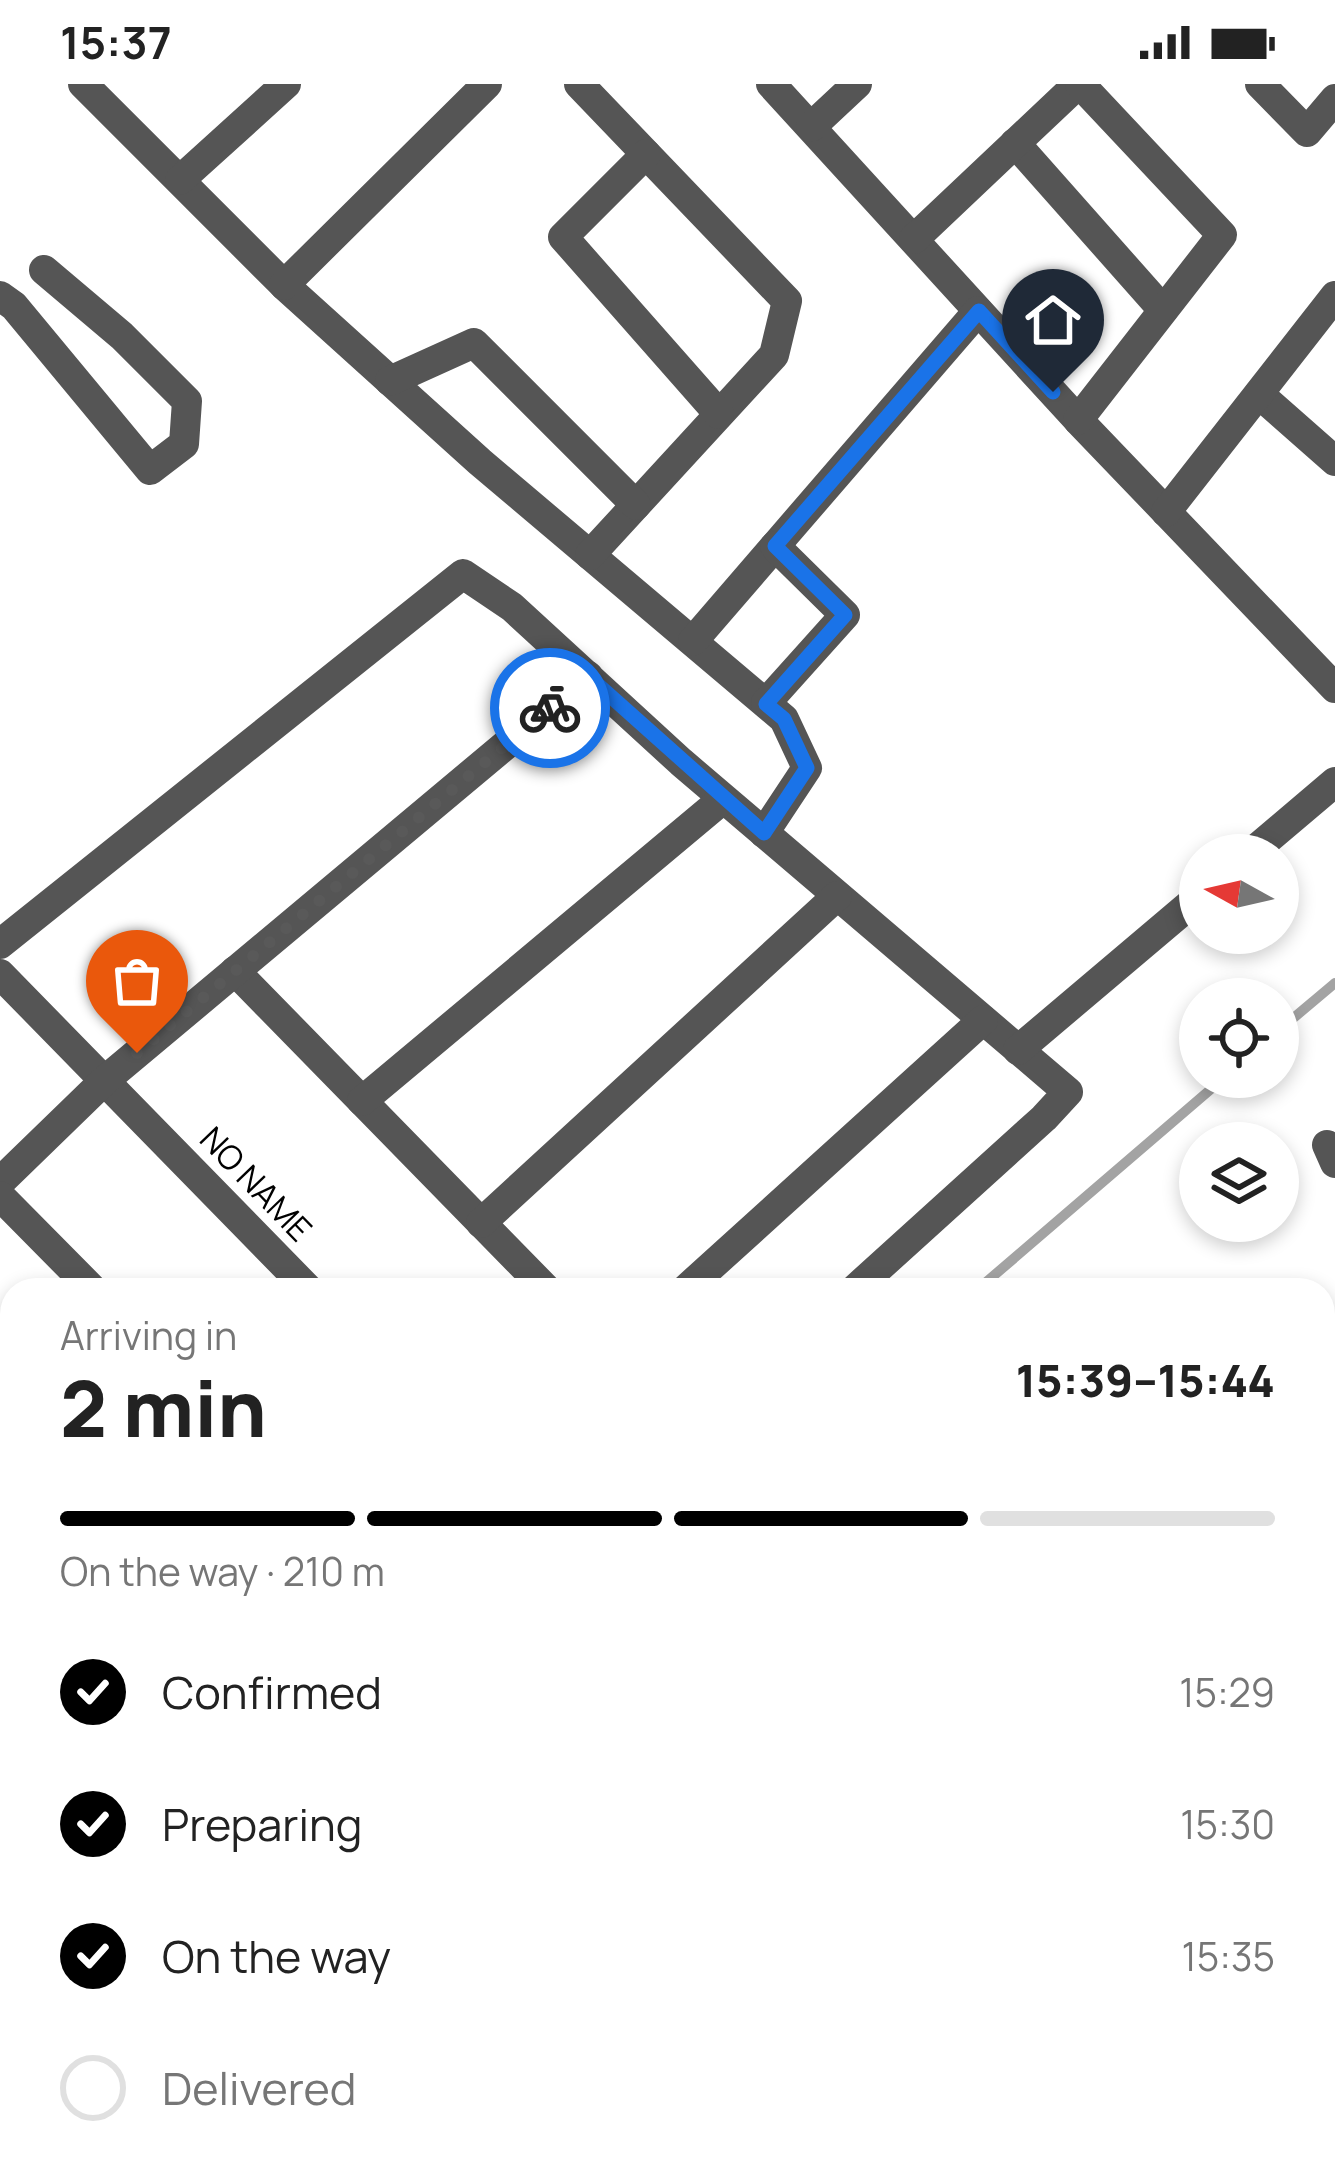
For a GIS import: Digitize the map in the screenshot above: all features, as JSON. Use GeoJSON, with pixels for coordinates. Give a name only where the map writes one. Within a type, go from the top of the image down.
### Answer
{"type":"FeatureCollection","features":[{"type":"Feature","properties":{"kind":"street"},"geometry":{"type":"LineString","coordinates":[[83,84],[284,285],[784,719],[807,768],[764,833]]}},
{"type":"Feature","properties":{"kind":"street"},"geometry":{"type":"LineString","coordinates":[[180,180],[286,84]]}},
{"type":"Feature","properties":{"kind":"street"},"geometry":{"type":"LineString","coordinates":[[284,285],[487,84]]}},
{"type":"Feature","properties":{"kind":"street"},"geometry":{"type":"LineString","coordinates":[[578,84],[787,301],[774,355],[590,555]]}},
{"type":"Feature","properties":{"kind":"street"},"geometry":{"type":"LineString","coordinates":[[771,84],[1078,420],[1335,688]]}},
{"type":"Feature","properties":{"kind":"street"},"geometry":{"type":"LineString","coordinates":[[811,127],[856,84]]}},
{"type":"Feature","properties":{"kind":"street"},"geometry":{"type":"LineString","coordinates":[[914,239],[1079,84],[1222,235],[1078,420]]}},
{"type":"Feature","properties":{"kind":"street"},"geometry":{"type":"LineString","coordinates":[[1260,84],[1307,132],[1335,99]]}},
{"type":"Feature","properties":{"kind":"street"},"geometry":{"type":"LineString","coordinates":[[1016,143],[1163,310]]}},
{"type":"Feature","properties":{"kind":"street"},"geometry":{"type":"LineString","coordinates":[[646,154],[563,236],[719,414]]}},
{"type":"Feature","properties":{"kind":"street"},"geometry":{"type":"LineString","coordinates":[[0,296],[14,306],[150,470],[184,444],[187,401],[122,336],[44,270]]}},
{"type":"Feature","properties":{"kind":"street"},"geometry":{"type":"LineString","coordinates":[[1166,512],[1335,296]]}},
{"type":"Feature","properties":{"kind":"street"},"geometry":{"type":"LineString","coordinates":[[693,641],[979,311]]}},
{"type":"Feature","properties":{"kind":"street"},"geometry":{"type":"LineString","coordinates":[[390,381],[474,343],[636,505]]}},
{"type":"Feature","properties":{"kind":"street"},"geometry":{"type":"LineString","coordinates":[[1259,394],[1335,461]]}},
{"type":"Feature","properties":{"kind":"street"},"geometry":{"type":"LineString","coordinates":[[766,704],[845,615],[775,546]]}},
{"type":"Feature","properties":{"kind":"street"},"geometry":{"type":"LineString","coordinates":[[0,944],[464,574],[512,607],[723,799],[1068,1092],[867,1278]]}},
{"type":"Feature","properties":{"kind":"street"},"geometry":{"type":"LineString","coordinates":[[0,1181],[104,1081],[588,676]]}},
{"type":"Feature","properties":{"kind":"street"},"geometry":{"type":"LineString","coordinates":[[1274,834],[1335,782]]}},
{"type":"Feature","properties":{"kind":"street"},"geometry":{"type":"LineString","coordinates":[[362,1101],[723,799]]}},
{"type":"Feature","properties":{"kind":"street"},"geometry":{"type":"LineString","coordinates":[[481,1222],[837,896]]}},
{"type":"Feature","properties":{"kind":"street"},"geometry":{"type":"LineString","coordinates":[[1018,1050],[1179,914]]}},
{"type":"Feature","properties":{"kind":"street"},"geometry":{"type":"LineString","coordinates":[[236,971],[535,1278]]}},
{"type":"Feature","properties":{"kind":"street","name":"NO NAME"},"geometry":{"type":"LineString","coordinates":[[0,974],[297,1278]]}},
{"type":"Feature","properties":{"kind":"street"},"geometry":{"type":"LineString","coordinates":[[698,1278],[983,1020]]}},
{"type":"Feature","properties":{"kind":"street"},"geometry":{"type":"LineString","coordinates":[[0,1196],[81,1278]]}},
{"type":"Feature","properties":{"kind":"waterway"},"geometry":{"type":"LineString","coordinates":[[1299,1013],[1335,983]]}},
{"type":"Feature","properties":{"kind":"waterway"},"geometry":{"type":"LineString","coordinates":[[991,1278],[1201,1098]]}},
{"type":"Feature","properties":{"kind":"way so far"},"geometry":{"type":"LineString","coordinates":[[137,1053],[550,708]]}},
{"type":"Feature","properties":{"kind":"route"},"geometry":{"type":"LineString","coordinates":[[550,708],[588,676],[764,833],[807,768],[784,719],[766,704],[845,615],[775,546],[979,311],[1053,392]]}}]}
